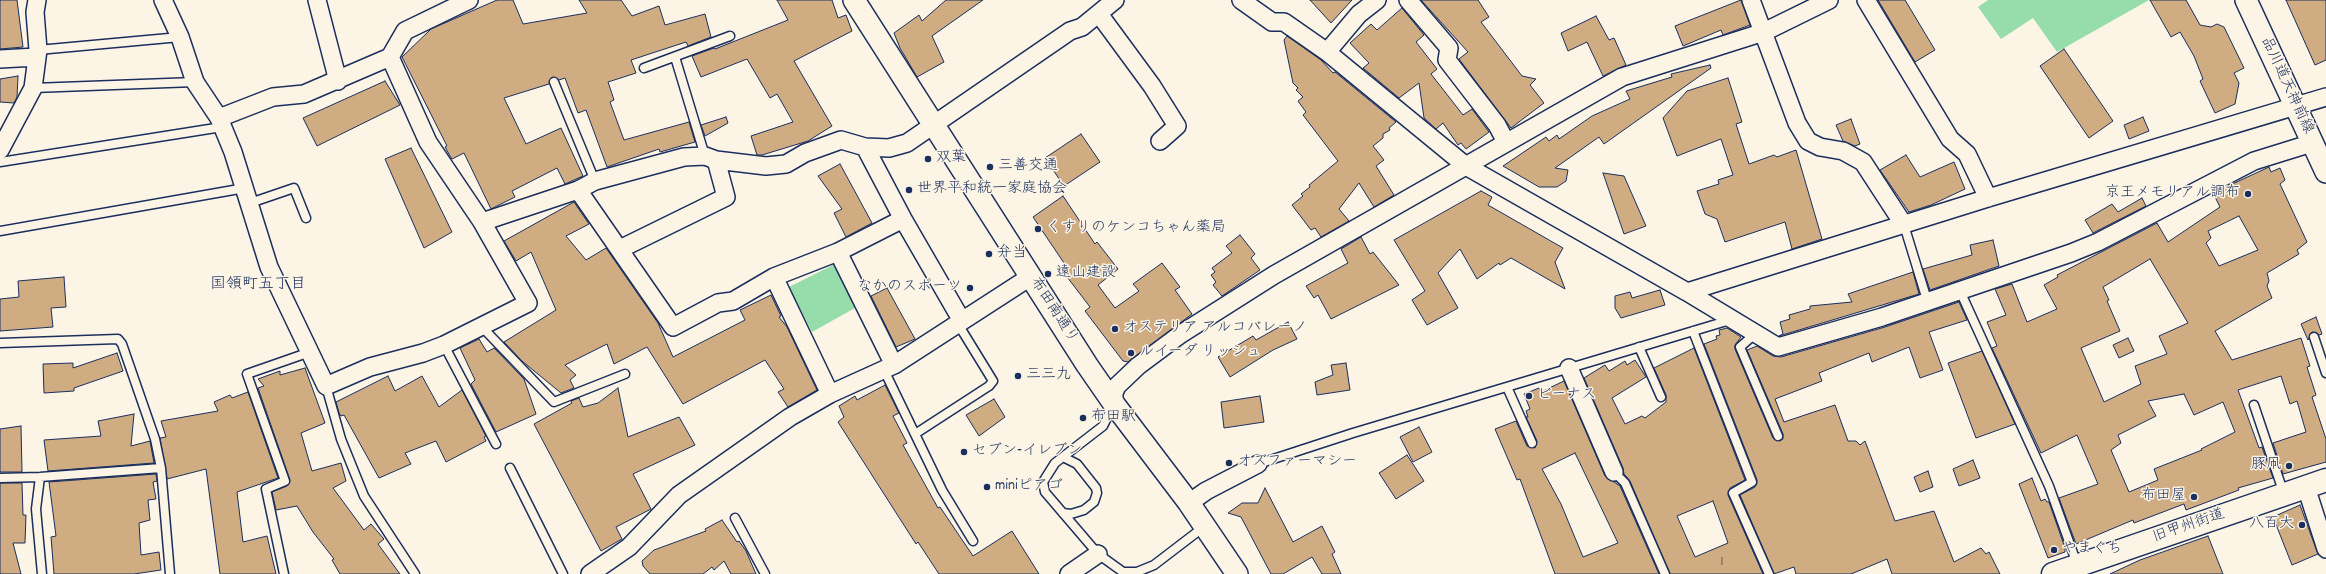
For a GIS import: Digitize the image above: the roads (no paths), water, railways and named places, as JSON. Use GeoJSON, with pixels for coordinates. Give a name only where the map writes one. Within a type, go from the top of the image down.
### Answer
{"type":"FeatureCollection","features":[{"type":"Feature","properties":{"kind":"main road","name":"旧甲州街道"},"geometry":{"type":"LineString","coordinates":[[2053,574],[2316,484]]}},
{"type":"Feature","properties":{"kind":"street"},"geometry":{"type":"LineString","coordinates":[[0,150],[33,88],[37,53],[35,12],[37,0]]}},
{"type":"Feature","properties":{"kind":"street"},"geometry":{"type":"LineString","coordinates":[[163,0],[180,37],[195,82],[221,122],[248,196],[269,266],[326,386],[370,367],[423,353],[444,345],[528,303],[482,222],[428,142],[390,57]]}},
{"type":"Feature","properties":{"kind":"street"},"geometry":{"type":"LineString","coordinates":[[317,0],[338,81]]}},
{"type":"Feature","properties":{"kind":"street"},"geometry":{"type":"LineString","coordinates":[[221,122],[273,97],[304,94],[338,81],[390,57],[405,31],[469,0]]}},
{"type":"Feature","properties":{"kind":"street","name":"布田南通り"},"geometry":{"type":"LineString","coordinates":[[854,0],[1030,277],[1114,404],[1190,503],[1237,574]]}},
{"type":"Feature","properties":{"kind":"street"},"geometry":{"type":"LineString","coordinates":[[482,222],[578,190],[595,182],[684,156],[711,158],[766,166],[786,164],[805,153],[841,140],[865,147],[889,148],[907,143],[1070,31],[1082,27],[1115,0]]}},
{"type":"Feature","properties":{"kind":"street"},"geometry":{"type":"LineString","coordinates":[[1241,0],[1272,22],[1284,22],[1327,52],[1466,166],[1687,292],[1731,320],[1778,347],[1882,317],[1927,300],[1960,291],[2098,242],[2254,161],[2312,143]]}},
{"type":"Feature","properties":{"kind":"street"},"geometry":{"type":"LineString","coordinates":[[1327,52],[1359,14],[1378,0]]}},
{"type":"Feature","properties":{"kind":"street"},"geometry":{"type":"LineString","coordinates":[[1408,0],[1449,48],[1447,60],[1497,125],[1506,142]]}},
{"type":"Feature","properties":{"kind":"street"},"geometry":{"type":"LineString","coordinates":[[1751,0],[1797,123],[1808,140],[1820,147],[1843,151],[1863,162],[1904,225]]}},
{"type":"Feature","properties":{"kind":"street"},"geometry":{"type":"LineString","coordinates":[[1114,404],[1114,393],[1117,386],[1138,366],[1181,334],[1280,271],[1622,76],[1764,32],[1829,0]]}},
{"type":"Feature","properties":{"kind":"street"},"geometry":{"type":"LineString","coordinates":[[1866,0],[1950,139],[1967,154],[1988,198]]}},
{"type":"Feature","properties":{"kind":"street","name":"品川道天神前線"},"geometry":{"type":"LineString","coordinates":[[2246,0],[2326,172]]}},
{"type":"Feature","properties":{"kind":"street"},"geometry":{"type":"LineString","coordinates":[[1099,14],[1152,86],[1177,126],[1160,141]]}},
{"type":"Feature","properties":{"kind":"street"},"geometry":{"type":"LineString","coordinates":[[0,59],[37,53]]}},
{"type":"Feature","properties":{"kind":"street"},"geometry":{"type":"LineString","coordinates":[[1687,292],[1988,198],[2326,97]]}},
{"type":"Feature","properties":{"kind":"street"},"geometry":{"type":"LineString","coordinates":[[865,147],[960,323]]}},
{"type":"Feature","properties":{"kind":"street"},"geometry":{"type":"LineString","coordinates":[[620,249],[726,197],[711,158]]}},
{"type":"Feature","properties":{"kind":"street"},"geometry":{"type":"LineString","coordinates":[[578,190],[673,326],[718,303],[733,301],[774,278],[838,252],[903,219]]}},
{"type":"Feature","properties":{"kind":"street"},"geometry":{"type":"LineString","coordinates":[[838,252],[889,367]]}},
{"type":"Feature","properties":{"kind":"street"},"geometry":{"type":"LineString","coordinates":[[590,574],[629,547],[679,495],[790,417],[830,394],[889,367],[1030,277]]}},
{"type":"Feature","properties":{"kind":"street"},"geometry":{"type":"LineString","coordinates":[[774,278],[830,394]]}},
{"type":"Feature","properties":{"kind":"street"},"geometry":{"type":"LineString","coordinates":[[1569,368],[1614,472]]}},
{"type":"Feature","properties":{"kind":"street"},"geometry":{"type":"LineString","coordinates":[[1190,503],[1206,492],[1258,464]]}},
{"type":"Feature","properties":{"kind":"street"},"geometry":{"type":"LineString","coordinates":[[2316,484],[2326,549]]}},
{"type":"Feature","properties":{"kind":"street"},"geometry":{"type":"LineString","coordinates":[[1069,574],[1098,554]]}},
{"type":"Feature","properties":{"kind":"lane"},"geometry":{"type":"LineString","coordinates":[[644,68],[730,36]]}},
{"type":"Feature","properties":{"kind":"lane"},"geometry":{"type":"LineString","coordinates":[[37,53],[180,37]]}},
{"type":"Feature","properties":{"kind":"lane"},"geometry":{"type":"LineString","coordinates":[[675,57],[711,158]]}},
{"type":"Feature","properties":{"kind":"lane"},"geometry":{"type":"LineString","coordinates":[[33,88],[195,82]]}},
{"type":"Feature","properties":{"kind":"lane"},"geometry":{"type":"LineString","coordinates":[[554,82],[595,182]]}},
{"type":"Feature","properties":{"kind":"lane"},"geometry":{"type":"LineString","coordinates":[[0,162],[221,122]]}},
{"type":"Feature","properties":{"kind":"lane"},"geometry":{"type":"LineString","coordinates":[[0,231],[248,196],[294,188],[306,218]]}},
{"type":"Feature","properties":{"kind":"lane"},"geometry":{"type":"LineString","coordinates":[[1904,225],[1927,300]]}},
{"type":"Feature","properties":{"kind":"lane"},"geometry":{"type":"LineString","coordinates":[[1960,291],[2048,486],[2077,566]]}},
{"type":"Feature","properties":{"kind":"lane"},"geometry":{"type":"LineString","coordinates":[[1258,464],[1569,368],[1731,320]]}},
{"type":"Feature","properties":{"kind":"lane"},"geometry":{"type":"LineString","coordinates":[[915,434],[989,386],[993,381],[960,323]]}},
{"type":"Feature","properties":{"kind":"lane"},"geometry":{"type":"LineString","coordinates":[[482,327],[554,402],[625,374]]}},
{"type":"Feature","properties":{"kind":"lane"},"geometry":{"type":"LineString","coordinates":[[1693,331],[1752,482],[1733,493],[1769,574]]}},
{"type":"Feature","properties":{"kind":"lane"},"geometry":{"type":"LineString","coordinates":[[1755,334],[1740,347],[1778,436]]}},
{"type":"Feature","properties":{"kind":"lane"},"geometry":{"type":"LineString","coordinates":[[2314,338],[2326,373]]}},
{"type":"Feature","properties":{"kind":"lane"},"geometry":{"type":"LineString","coordinates":[[0,343],[118,339],[122,344],[147,412],[155,439],[161,468],[170,574]]}},
{"type":"Feature","properties":{"kind":"lane"},"geometry":{"type":"LineString","coordinates":[[444,345],[496,444]]}},
{"type":"Feature","properties":{"kind":"lane"},"geometry":{"type":"LineString","coordinates":[[1639,347],[1661,397]]}},
{"type":"Feature","properties":{"kind":"lane"},"geometry":{"type":"LineString","coordinates":[[284,574],[266,489],[285,481],[247,374],[310,352]]}},
{"type":"Feature","properties":{"kind":"lane"},"geometry":{"type":"LineString","coordinates":[[889,367],[915,434],[942,490],[973,541]]}},
{"type":"Feature","properties":{"kind":"lane"},"geometry":{"type":"LineString","coordinates":[[326,386],[341,439],[364,496],[414,574]]}},
{"type":"Feature","properties":{"kind":"lane"},"geometry":{"type":"LineString","coordinates":[[1507,387],[1532,443]]}},
{"type":"Feature","properties":{"kind":"lane"},"geometry":{"type":"LineString","coordinates":[[1114,404],[1103,426],[1056,463],[1044,482],[1045,492],[1098,554],[1122,573],[1137,572],[1154,565],[1205,526]]}},
{"type":"Feature","properties":{"kind":"lane"},"geometry":{"type":"LineString","coordinates":[[2254,405],[2284,494]]}},
{"type":"Feature","properties":{"kind":"lane"},"geometry":{"type":"LineString","coordinates":[[1063,457],[1077,464],[1096,488],[1097,493],[1094,502],[1084,510],[1071,514],[1063,513]]}},
{"type":"Feature","properties":{"kind":"lane"},"geometry":{"type":"LineString","coordinates":[[0,478],[40,477],[161,468]]}},
{"type":"Feature","properties":{"kind":"lane"},"geometry":{"type":"LineString","coordinates":[[510,468],[563,574]]}},
{"type":"Feature","properties":{"kind":"lane"},"geometry":{"type":"LineString","coordinates":[[1614,472],[1625,483],[1665,574]]}},
{"type":"Feature","properties":{"kind":"lane"},"geometry":{"type":"LineString","coordinates":[[40,477],[36,509],[42,574]]}},
{"type":"Feature","properties":{"kind":"lane"},"geometry":{"type":"LineString","coordinates":[[735,518],[765,574]]}},
{"type":"Feature","properties":{"kind":"place","name":"双葉"},"geometry":{"type":"Point","coordinates":[928,159]}},
{"type":"Feature","properties":{"kind":"place","name":"三善交通"},"geometry":{"type":"Point","coordinates":[990,167]}},
{"type":"Feature","properties":{"kind":"place","name":"世界平和統一家庭協会"},"geometry":{"type":"Point","coordinates":[909,190]}},
{"type":"Feature","properties":{"kind":"place","name":"京王メモリアル調布"},"geometry":{"type":"Point","coordinates":[2248,194]}},
{"type":"Feature","properties":{"kind":"place","name":"くすりのケンコちゃん薬局"},"geometry":{"type":"Point","coordinates":[1038,229]}},
{"type":"Feature","properties":{"kind":"place","name":"弁当"},"geometry":{"type":"Point","coordinates":[989,254]}},
{"type":"Feature","properties":{"kind":"place","name":"遠山建設"},"geometry":{"type":"Point","coordinates":[1048,274]}},
{"type":"Feature","properties":{"kind":"place","name":"なかのスポーツ"},"geometry":{"type":"Point","coordinates":[970,288]}},
{"type":"Feature","properties":{"kind":"place","name":"オステリア アルコバレーノ"},"geometry":{"type":"Point","coordinates":[1115,329]}},
{"type":"Feature","properties":{"kind":"place","name":"ルイーダ リッシュ"},"geometry":{"type":"Point","coordinates":[1131,353]}},
{"type":"Feature","properties":{"kind":"place","name":"三三九"},"geometry":{"type":"Point","coordinates":[1018,376]}},
{"type":"Feature","properties":{"kind":"place","name":"ビーナス"},"geometry":{"type":"Point","coordinates":[1529,396]}},
{"type":"Feature","properties":{"kind":"place","name":"布田駅"},"geometry":{"type":"Point","coordinates":[1083,418]}},
{"type":"Feature","properties":{"kind":"place","name":"セブン-イレブン"},"geometry":{"type":"Point","coordinates":[964,452]}},
{"type":"Feature","properties":{"kind":"place","name":"オズファーマシー"},"geometry":{"type":"Point","coordinates":[1229,463]}},
{"type":"Feature","properties":{"kind":"place","name":"豚凧"},"geometry":{"type":"Point","coordinates":[2289,466]}},
{"type":"Feature","properties":{"kind":"place","name":"miniピアゴ"},"geometry":{"type":"Point","coordinates":[987,487]}},
{"type":"Feature","properties":{"kind":"place","name":"布田屋"},"geometry":{"type":"Point","coordinates":[2194,497]}},
{"type":"Feature","properties":{"kind":"place","name":"八百大"},"geometry":{"type":"Point","coordinates":[2302,525]}},
{"type":"Feature","properties":{"kind":"place","name":"やまぐち"},"geometry":{"type":"Point","coordinates":[2054,550]}},
{"type":"Feature","properties":{"kind":"district","name":"国領町五丁目"},"geometry":{"type":"Point","coordinates":[258,286]}}]}
